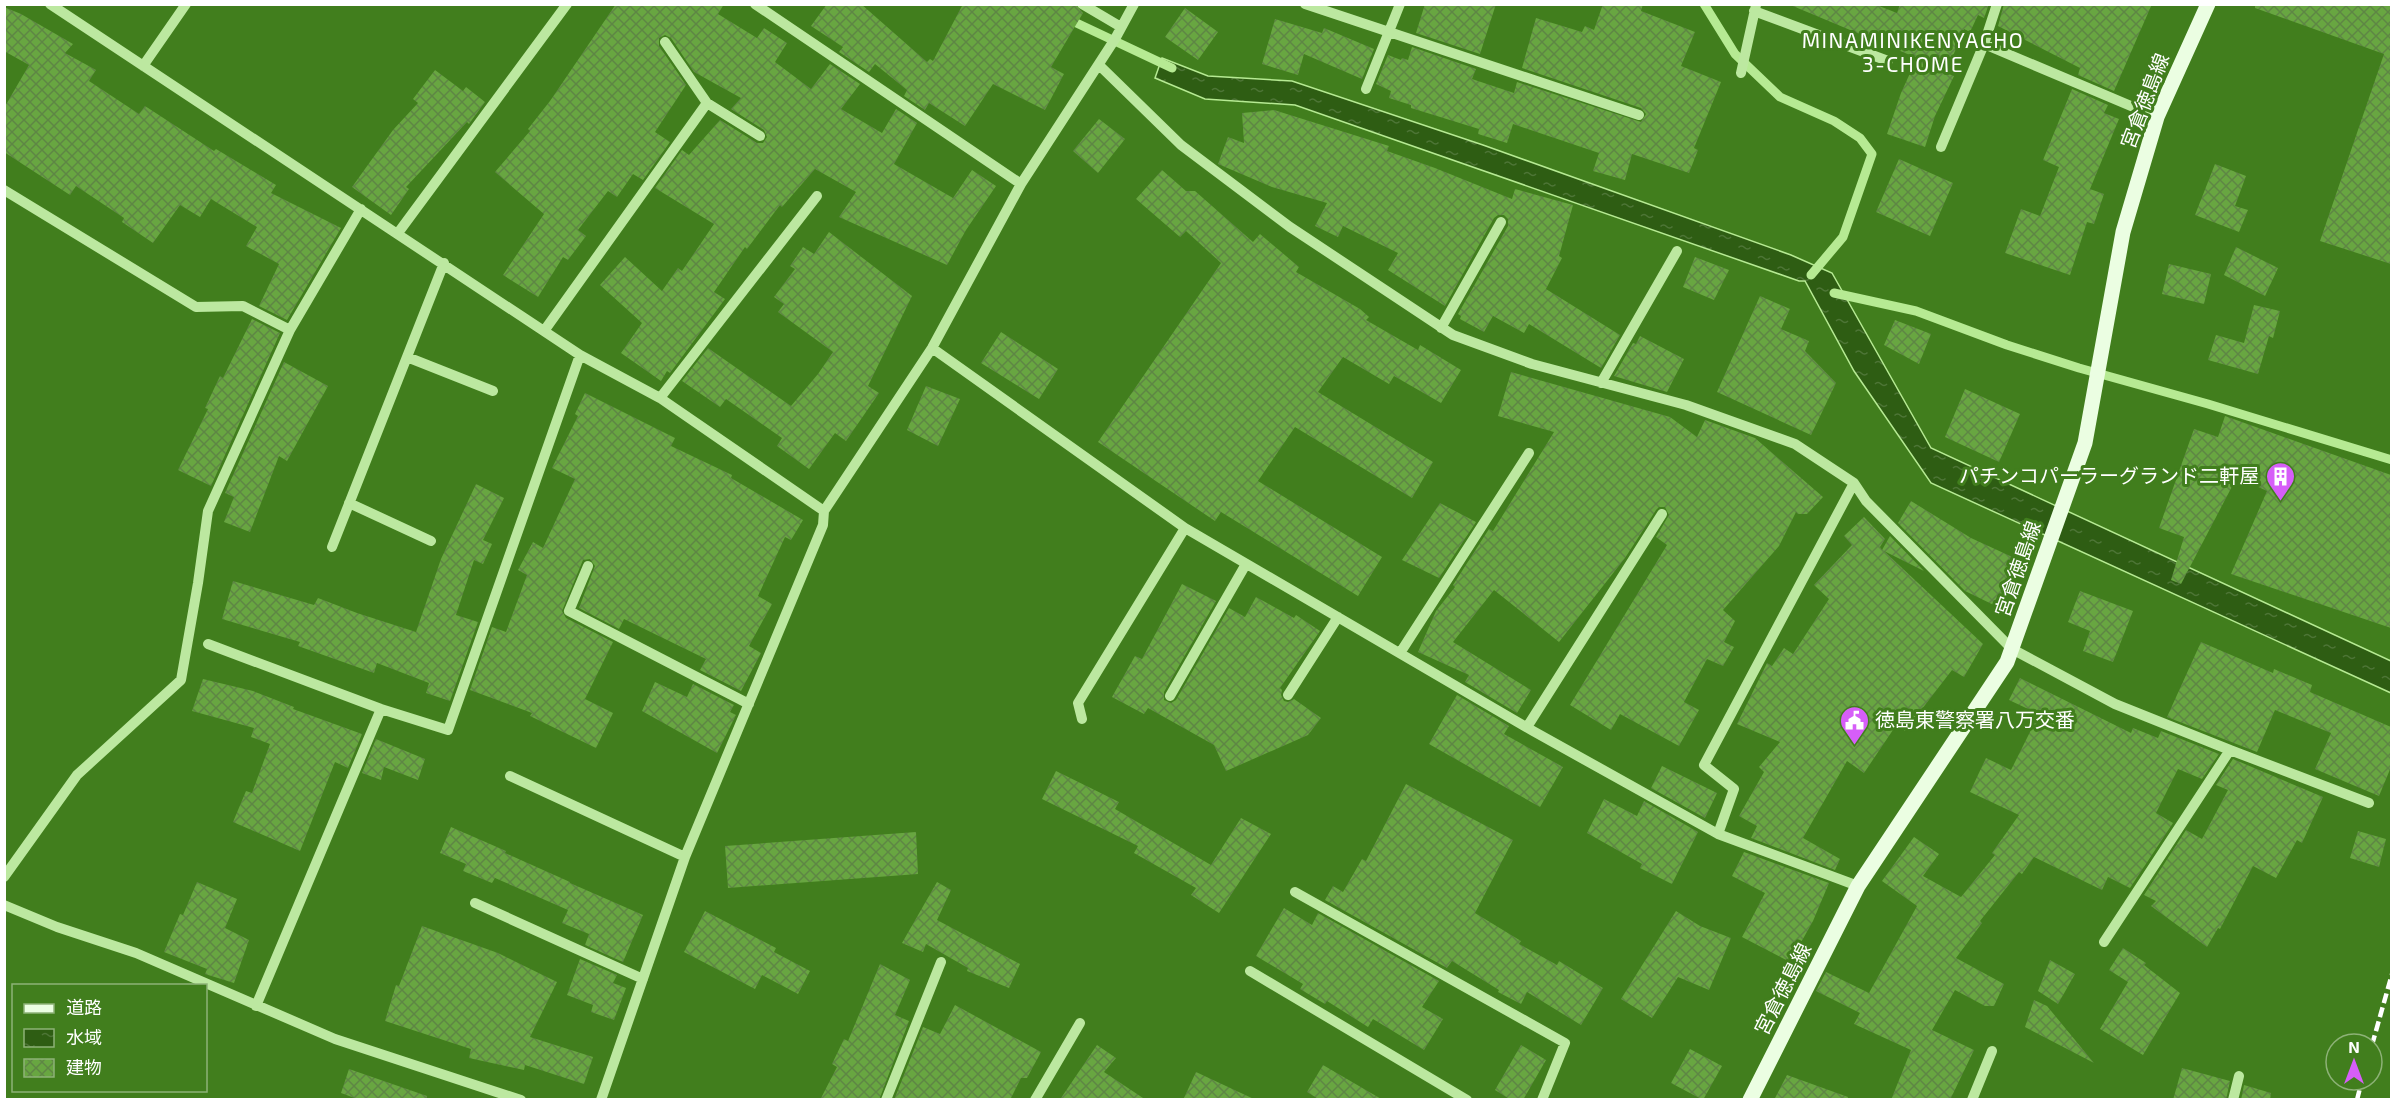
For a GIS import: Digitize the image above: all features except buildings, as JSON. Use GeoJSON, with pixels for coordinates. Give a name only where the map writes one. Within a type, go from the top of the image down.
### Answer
{"type":"FeatureCollection","features":[{"type":"Feature","properties":{"kind":"main road","name":"宮倉徳島線"},"geometry":{"type":"LineString","coordinates":[[1750,1100],[1858,886],[2007,662],[2085,443],[2123,232],[2157,117],[2208,4]]}},
{"type":"Feature","properties":{"kind":"street"},"geometry":{"type":"LineString","coordinates":[[50,4],[580,355],[660,398],[824,510]]}},
{"type":"Feature","properties":{"kind":"street"},"geometry":{"type":"LineString","coordinates":[[143,66],[186,4]]}},
{"type":"Feature","properties":{"kind":"street"},"geometry":{"type":"LineString","coordinates":[[398,233],[567,4]]}},
{"type":"Feature","properties":{"kind":"street"},"geometry":{"type":"LineString","coordinates":[[755,4],[1021,184]]}},
{"type":"Feature","properties":{"kind":"street"},"geometry":{"type":"LineString","coordinates":[[1083,4],[1121,27]]}},
{"type":"Feature","properties":{"kind":"street"},"geometry":{"type":"LineString","coordinates":[[601,1100],[685,857],[823,525],[824,510],[932,348],[1021,184],[1099,65],[1134,4]]}},
{"type":"Feature","properties":{"kind":"street"},"geometry":{"type":"LineString","coordinates":[[1305,4],[1639,115]]}},
{"type":"Feature","properties":{"kind":"street"},"geometry":{"type":"LineString","coordinates":[[1366,89],[1400,4]]}},
{"type":"Feature","properties":{"kind":"street"},"geometry":{"type":"LineString","coordinates":[[1941,147],[1984,44],[1997,4]]}},
{"type":"Feature","properties":{"kind":"street"},"geometry":{"type":"LineString","coordinates":[[1741,73],[1755,8],[1888,62]]}},
{"type":"Feature","properties":{"kind":"street"},"geometry":{"type":"LineString","coordinates":[[665,42],[707,103],[760,136]]}},
{"type":"Feature","properties":{"kind":"street"},"geometry":{"type":"LineString","coordinates":[[1984,44],[2157,117]]}},
{"type":"Feature","properties":{"kind":"street"},"geometry":{"type":"LineString","coordinates":[[1099,65],[1181,145],[1290,227],[1453,335],[1532,364],[1686,405],[1796,444],[1854,483],[1866,501],[2012,649],[2115,704],[2369,803]]}},
{"type":"Feature","properties":{"kind":"street"},"geometry":{"type":"LineString","coordinates":[[544,330],[707,103]]}},
{"type":"Feature","properties":{"kind":"street"},"geometry":{"type":"LineString","coordinates":[[4,190],[196,307],[243,306],[290,330]]}},
{"type":"Feature","properties":{"kind":"street"},"geometry":{"type":"LineString","coordinates":[[660,398],[817,196]]}},
{"type":"Feature","properties":{"kind":"street"},"geometry":{"type":"LineString","coordinates":[[4,877],[77,775],[181,680],[208,511],[290,330],[361,209]]}},
{"type":"Feature","properties":{"kind":"street"},"geometry":{"type":"LineString","coordinates":[[1441,328],[1501,222]]}},
{"type":"Feature","properties":{"kind":"street"},"geometry":{"type":"LineString","coordinates":[[1601,383],[1677,250]]}},
{"type":"Feature","properties":{"kind":"street"},"geometry":{"type":"LineString","coordinates":[[332,547],[444,264]]}},
{"type":"Feature","properties":{"kind":"street"},"geometry":{"type":"LineString","coordinates":[[932,348],[1185,528],[1246,564],[1527,727],[1718,834],[1858,886]]}},
{"type":"Feature","properties":{"kind":"street"},"geometry":{"type":"LineString","coordinates":[[208,644],[381,709],[448,730],[580,355]]}},
{"type":"Feature","properties":{"kind":"street"},"geometry":{"type":"LineString","coordinates":[[407,357],[493,391]]}},
{"type":"Feature","properties":{"kind":"street"},"geometry":{"type":"LineString","coordinates":[[1400,653],[1529,453]]}},
{"type":"Feature","properties":{"kind":"street"},"geometry":{"type":"LineString","coordinates":[[1718,834],[1734,789],[1704,765],[1854,483]]}},
{"type":"Feature","properties":{"kind":"street"},"geometry":{"type":"LineString","coordinates":[[350,503],[431,541]]}},
{"type":"Feature","properties":{"kind":"street"},"geometry":{"type":"LineString","coordinates":[[1527,727],[1662,514]]}},
{"type":"Feature","properties":{"kind":"street"},"geometry":{"type":"LineString","coordinates":[[1082,719],[1078,703],[1185,528]]}},
{"type":"Feature","properties":{"kind":"street"},"geometry":{"type":"LineString","coordinates":[[1170,696],[1246,564]]}},
{"type":"Feature","properties":{"kind":"street"},"geometry":{"type":"LineString","coordinates":[[588,566],[569,610],[749,704]]}},
{"type":"Feature","properties":{"kind":"street"},"geometry":{"type":"LineString","coordinates":[[1288,695],[1338,617]]}},
{"type":"Feature","properties":{"kind":"street"},"geometry":{"type":"LineString","coordinates":[[256,1006],[381,709]]}},
{"type":"Feature","properties":{"kind":"street"},"geometry":{"type":"LineString","coordinates":[[2104,942],[2230,750]]}},
{"type":"Feature","properties":{"kind":"street"},"geometry":{"type":"LineString","coordinates":[[510,776],[685,857]]}},
{"type":"Feature","properties":{"kind":"street"},"geometry":{"type":"LineString","coordinates":[[1295,892],[1565,1043],[1542,1100]]}},
{"type":"Feature","properties":{"kind":"street"},"geometry":{"type":"LineString","coordinates":[[475,903],[643,979]]}},
{"type":"Feature","properties":{"kind":"street"},"geometry":{"type":"LineString","coordinates":[[4,905],[57,927],[136,953],[206,984]]}},
{"type":"Feature","properties":{"kind":"street"},"geometry":{"type":"LineString","coordinates":[[886,1100],[941,962]]}},
{"type":"Feature","properties":{"kind":"street"},"geometry":{"type":"LineString","coordinates":[[1250,972],[1467,1100]]}},
{"type":"Feature","properties":{"kind":"street"},"geometry":{"type":"LineString","coordinates":[[207,984],[335,1039],[521,1100]]}},
{"type":"Feature","properties":{"kind":"street"},"geometry":{"type":"LineString","coordinates":[[1035,1100],[1080,1023]]}},
{"type":"Feature","properties":{"kind":"street"},"geometry":{"type":"LineString","coordinates":[[1972,1100],[1992,1052]]}},
{"type":"Feature","properties":{"kind":"street"},"geometry":{"type":"LineString","coordinates":[[2233,1100],[2239,1076]]}},
{"type":"Feature","properties":{"kind":"water"},"geometry":{"type":"Polygon","coordinates":[[[1162,58],[1208,76],[1292,81],[1483,145],[1791,255],[1832,273],[1931,448],[2391,661],[2391,693],[1931,483],[1854,371],[1805,281],[1799,281],[1295,105],[1205,99],[1155,78],[1162,58]]]}},
{"type":"Feature","properties":{"kind":"waterway"},"geometry":{"type":"LineString","coordinates":[[1704,4],[1735,54],[1780,97],[1834,121],[1860,138],[1872,154],[1843,237],[1811,275]]}},
{"type":"Feature","properties":{"kind":"waterway"},"geometry":{"type":"LineString","coordinates":[[1068,19],[1172,68]]}},
{"type":"Feature","properties":{"kind":"waterway"},"geometry":{"type":"LineString","coordinates":[[1834,293],[1916,311],[2007,345],[2079,368],[2208,404],[2392,460]]}},
{"type":"Feature","properties":{"kind":"railway"},"geometry":{"type":"LineString","coordinates":[[2376,1032],[2392,974]]}},
{"type":"Feature","properties":{"kind":"railway"},"geometry":{"type":"LineString","coordinates":[[2357,1100],[2359,1092]]}},
{"type":"Feature","properties":{"kind":"place","name":"パチンコパーラーグランド二軒屋"},"geometry":{"type":"Point","coordinates":[2280,502]}},
{"type":"Feature","properties":{"kind":"place","name":"徳島東警察署八万交番"},"geometry":{"type":"Point","coordinates":[1854,746]}},
{"type":"Feature","properties":{"kind":"district","name":"MINAMINIKENYACHO 3-CHOME"},"geometry":{"type":"Point","coordinates":[1913,53]}}]}
